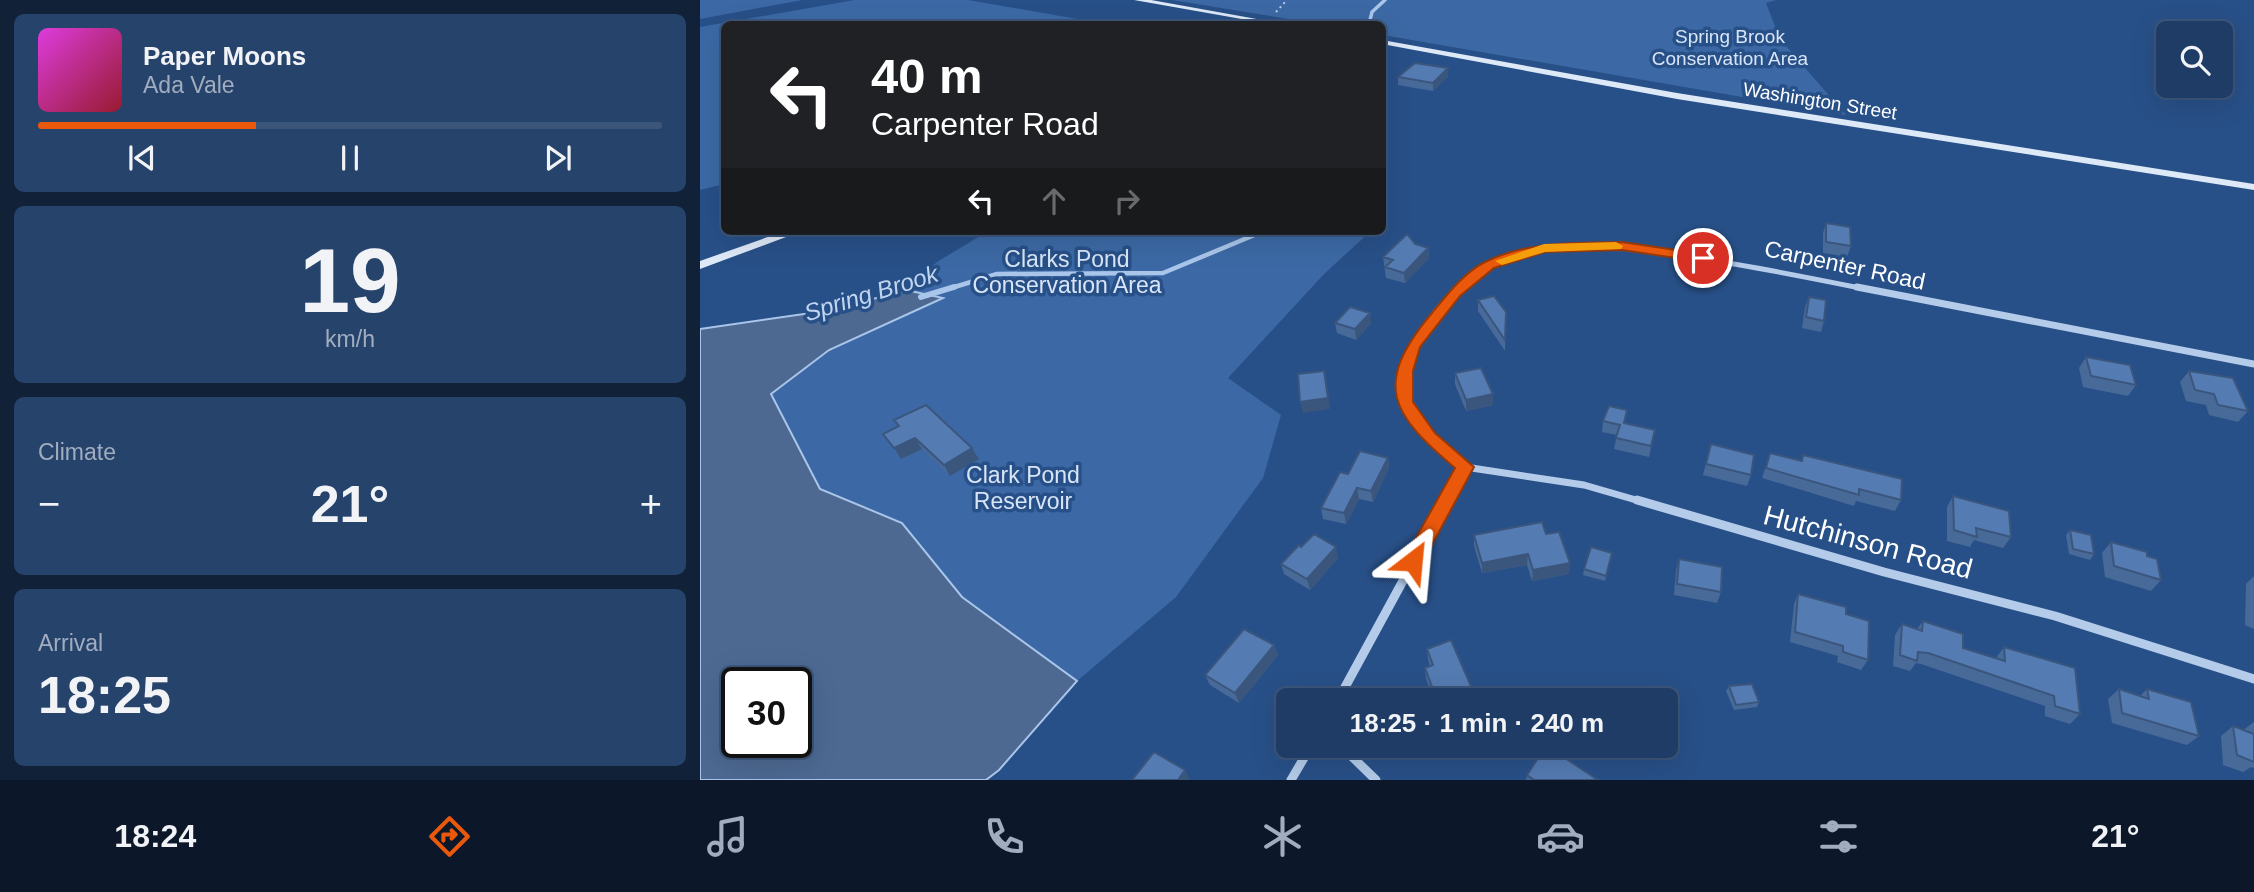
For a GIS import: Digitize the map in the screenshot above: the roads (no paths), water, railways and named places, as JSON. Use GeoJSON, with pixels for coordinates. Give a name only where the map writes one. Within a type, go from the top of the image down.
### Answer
{"type":"FeatureCollection","features":[{"type":"Feature","properties":{"kind":"main road"},"geometry":{"type":"LineString","coordinates":[[1138,0],[1246,21]]}},
{"type":"Feature","properties":{"kind":"main road","name":"Washington Street"},"geometry":{"type":"LineString","coordinates":[[1386,43],[1677,96],[2254,187]]}},
{"type":"Feature","properties":{"kind":"main road"},"geometry":{"type":"LineString","coordinates":[[700,265],[785,235]]}},
{"type":"Feature","properties":{"kind":"street","name":"Carpenter Road"},"geometry":{"type":"LineString","coordinates":[[1465,467],[1429,437],[1412,417],[1405,402],[1405,371],[1413,346],[1432,318],[1474,276],[1489,265],[1544,248],[1622,246],[1758,266],[1966,310],[2254,364]]}},
{"type":"Feature","properties":{"kind":"street","name":"Hutchinson Road"},"geometry":{"type":"LineString","coordinates":[[1465,467],[1584,485],[1884,572],[2055,616],[2254,679]]}},
{"type":"Feature","properties":{"kind":"street"},"geometry":{"type":"LineString","coordinates":[[1345,688],[1465,467]]}},
{"type":"Feature","properties":{"kind":"street"},"geometry":{"type":"LineString","coordinates":[[1290,780],[1304,758]]}},
{"type":"Feature","properties":{"kind":"street"},"geometry":{"type":"LineString","coordinates":[[1354,758],[1376,780]]}},
{"type":"Feature","properties":{"kind":"waterway","name":"Spring Brook"},"geometry":{"type":"LineString","coordinates":[[1370,21],[1372,12],[1385,0]]}},
{"type":"Feature","properties":{"kind":"waterway","name":"Spring Brook"},"geometry":{"type":"LineString","coordinates":[[948,289],[997,274],[1163,273],[1254,235]]}},
{"type":"Feature","properties":{"kind":"waterway","name":"Spring Brook"},"geometry":{"type":"LineString","coordinates":[[921,297],[954,287]]}},
{"type":"Feature","properties":{"kind":"park label","name":"Spring Brook Conservation Area"},"geometry":{"type":"Point","coordinates":[1730,47]}},
{"type":"Feature","properties":{"kind":"park label","name":"Clarks Pond Conservation Area"},"geometry":{"type":"Point","coordinates":[1067,272]}},
{"type":"Feature","properties":{"kind":"park label","name":"Clark Pond Reservoir"},"geometry":{"type":"Point","coordinates":[1023,488]}}]}
